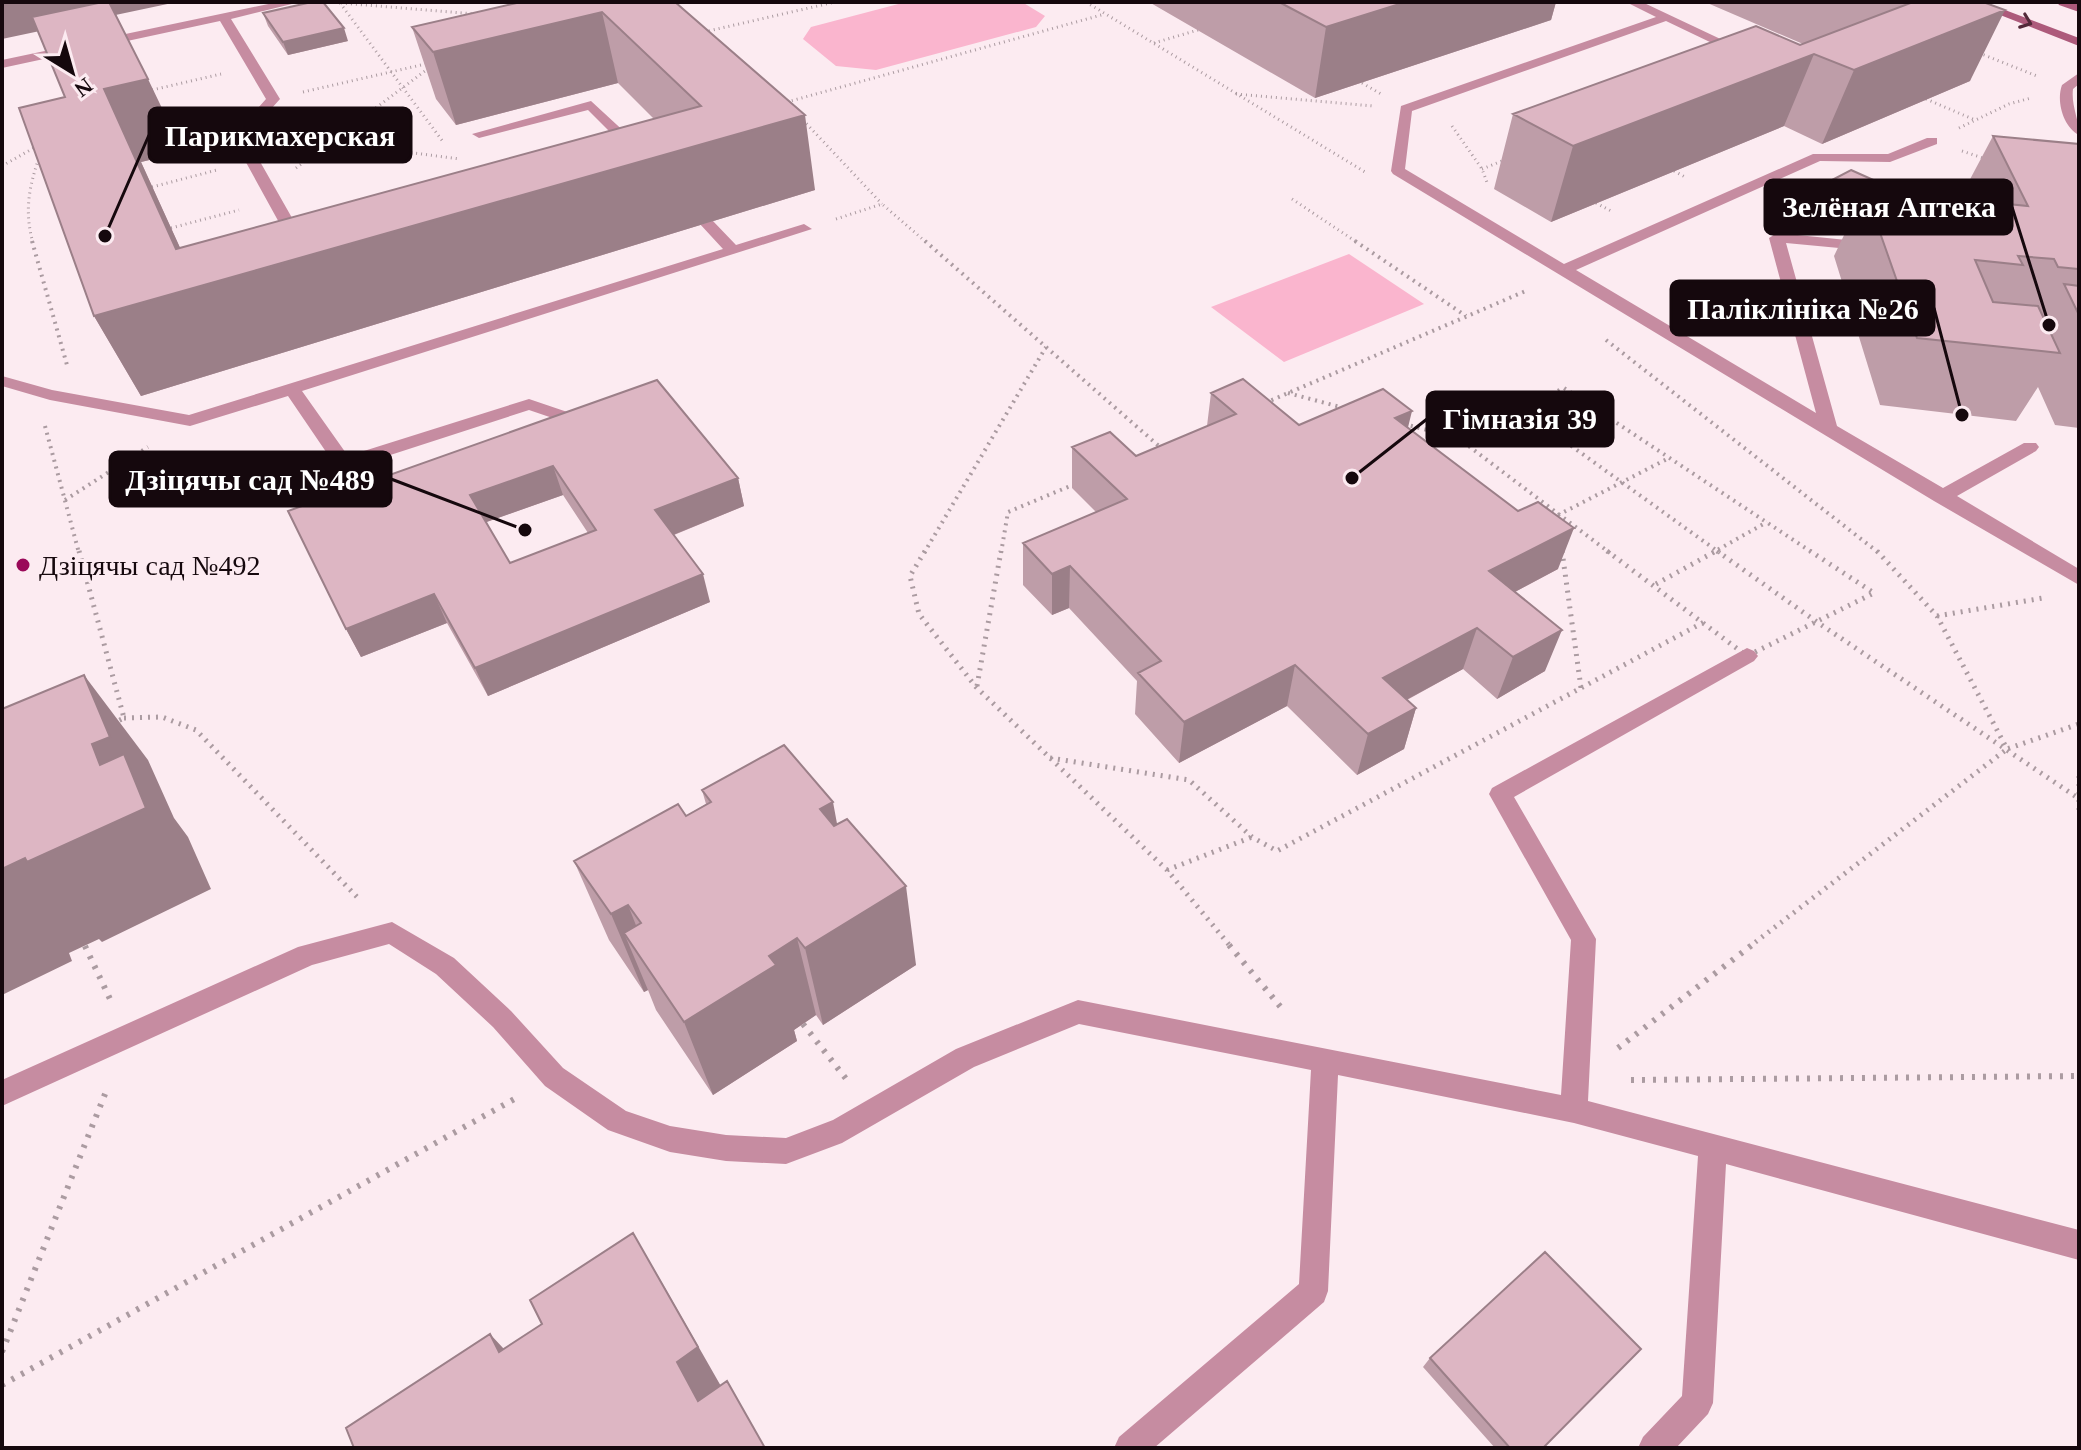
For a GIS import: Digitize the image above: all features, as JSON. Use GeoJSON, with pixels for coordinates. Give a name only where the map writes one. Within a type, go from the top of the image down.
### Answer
{"type":"FeatureCollection","features":[{"type":"Feature","properties":{"kind":"main road"},"geometry":{"type":"LineString","coordinates":[[1973,2],[2079,42]]}},
{"type":"Feature","properties":{"kind":"main road"},"geometry":{"type":"LineString","coordinates":[[2063,2],[2079,8]]}},
{"type":"Feature","properties":{"kind":"lane"},"geometry":{"type":"LineString","coordinates":[[1632,2],[1761,62]]}},
{"type":"Feature","properties":{"kind":"lane"},"geometry":{"type":"LineString","coordinates":[[2,64],[290,3]]}},
{"type":"Feature","properties":{"kind":"lane"},"geometry":{"type":"LineString","coordinates":[[224,17],[273,99],[239,137],[305,255]]}},
{"type":"Feature","properties":{"kind":"lane"},"geometry":{"type":"LineString","coordinates":[[1667,17],[1406,109],[1398,171],[2079,578]]}},
{"type":"Feature","properties":{"kind":"lane"},"geometry":{"type":"LineString","coordinates":[[2079,77],[2067,88],[2065,103],[2079,131]]}},
{"type":"Feature","properties":{"kind":"lane"},"geometry":{"type":"LineString","coordinates":[[479,134],[591,105],[646,160]]}},
{"type":"Feature","properties":{"kind":"lane"},"geometry":{"type":"LineString","coordinates":[[1563,270],[1818,157],[1890,158],[1932,141]]}},
{"type":"Feature","properties":{"kind":"lane"},"geometry":{"type":"LineString","coordinates":[[707,223],[733,251]]}},
{"type":"Feature","properties":{"kind":"lane"},"geometry":{"type":"LineString","coordinates":[[2,381],[50,395],[190,421],[804,229]]}},
{"type":"Feature","properties":{"kind":"lane"},"geometry":{"type":"LineString","coordinates":[[1830,431],[1777,238],[1886,247]]}},
{"type":"Feature","properties":{"kind":"lane"},"geometry":{"type":"LineString","coordinates":[[292,389],[344,464],[529,404],[579,422]]}},
{"type":"Feature","properties":{"kind":"lane"},"geometry":{"type":"LineString","coordinates":[[1941,497],[2030,447]]}},
{"type":"Feature","properties":{"kind":"lane"},"geometry":{"type":"LineString","coordinates":[[1574,1110],[1584,939],[1500,794],[1747,656]]}},
{"type":"Feature","properties":{"kind":"lane"},"geometry":{"type":"LineString","coordinates":[[2,1093],[307,955],[392,933],[445,966],[502,1019],[554,1077],[618,1121],[670,1139],[726,1148],[786,1151],[842,1130],[965,1058],[1078,1012],[1574,1110],[2079,1245]]}},
{"type":"Feature","properties":{"kind":"lane"},"geometry":{"type":"LineString","coordinates":[[1130,1448],[1313,1291],[1325,1061]]}},
{"type":"Feature","properties":{"kind":"lane"},"geometry":{"type":"LineString","coordinates":[[1654,1448],[1697,1403],[1713,1147]]}},
{"type":"Feature","properties":{"kind":"path"},"geometry":{"type":"LineString","coordinates":[[694,31],[708,33],[835,2]]}},
{"type":"Feature","properties":{"kind":"path"},"geometry":{"type":"LineString","coordinates":[[1086,2],[1368,174]]}},
{"type":"Feature","properties":{"kind":"path"},"geometry":{"type":"LineString","coordinates":[[340,3],[485,15]]}},
{"type":"Feature","properties":{"kind":"path"},"geometry":{"type":"LineString","coordinates":[[340,3],[456,158]]}},
{"type":"Feature","properties":{"kind":"path"},"geometry":{"type":"LineString","coordinates":[[787,102],[1105,14]]}},
{"type":"Feature","properties":{"kind":"path"},"geometry":{"type":"LineString","coordinates":[[702,28],[708,33]]}},
{"type":"Feature","properties":{"kind":"path"},"geometry":{"type":"LineString","coordinates":[[1153,43],[1198,30]]}},
{"type":"Feature","properties":{"kind":"path"},"geometry":{"type":"LineString","coordinates":[[1966,48],[2067,88]]}},
{"type":"Feature","properties":{"kind":"path"},"geometry":{"type":"LineString","coordinates":[[171,228],[270,196],[329,142],[438,61],[273,99]]}},
{"type":"Feature","properties":{"kind":"path"},"geometry":{"type":"LineString","coordinates":[[152,90],[254,67]]}},
{"type":"Feature","properties":{"kind":"path"},"geometry":{"type":"LineString","coordinates":[[1932,141],[2009,104],[2067,88]]}},
{"type":"Feature","properties":{"kind":"path"},"geometry":{"type":"LineString","coordinates":[[1235,94],[1406,109]]}},
{"type":"Feature","properties":{"kind":"path"},"geometry":{"type":"LineString","coordinates":[[1926,99],[1975,120]]}},
{"type":"Feature","properties":{"kind":"path"},"geometry":{"type":"LineString","coordinates":[[797,114],[882,204],[1160,447]]}},
{"type":"Feature","properties":{"kind":"path"},"geometry":{"type":"LineString","coordinates":[[252,123],[329,142],[470,160]]}},
{"type":"Feature","properties":{"kind":"path"},"geometry":{"type":"LineString","coordinates":[[2,166],[48,140],[28,190],[27,223],[73,386],[50,395],[44,424],[124,718]]}},
{"type":"Feature","properties":{"kind":"path"},"geometry":{"type":"LineString","coordinates":[[1932,141],[1988,160]]}},
{"type":"Feature","properties":{"kind":"path"},"geometry":{"type":"LineString","coordinates":[[1482,169],[1511,158]]}},
{"type":"Feature","properties":{"kind":"path"},"geometry":{"type":"LineString","coordinates":[[152,187],[252,162]]}},
{"type":"Feature","properties":{"kind":"path"},"geometry":{"type":"LineString","coordinates":[[1292,199],[1467,316]]}},
{"type":"Feature","properties":{"kind":"path"},"geometry":{"type":"LineString","coordinates":[[804,229],[882,204]]}},
{"type":"Feature","properties":{"kind":"path"},"geometry":{"type":"LineString","coordinates":[[1259,405],[1537,286]]}},
{"type":"Feature","properties":{"kind":"path"},"geometry":{"type":"LineString","coordinates":[[1598,334],[1880,553],[1937,616],[2007,749]]}},
{"type":"Feature","properties":{"kind":"path"},"geometry":{"type":"LineString","coordinates":[[1046,347],[910,576],[919,614],[976,687],[1167,870],[1325,1061]]}},
{"type":"Feature","properties":{"kind":"path"},"geometry":{"type":"LineString","coordinates":[[1458,438],[1564,388],[1874,593],[1817,622]]}},
{"type":"Feature","properties":{"kind":"path"},"geometry":{"type":"LineString","coordinates":[[1287,393],[1358,412]]}},
{"type":"Feature","properties":{"kind":"path"},"geometry":{"type":"LineString","coordinates":[[1520,409],[1817,622],[2078,798]]}},
{"type":"Feature","properties":{"kind":"path"},"geometry":{"type":"LineString","coordinates":[[65,500],[190,421]]}},
{"type":"Feature","properties":{"kind":"path"},"geometry":{"type":"LineString","coordinates":[[1401,423],[1458,438],[1656,584],[1767,522]]}},
{"type":"Feature","properties":{"kind":"path"},"geometry":{"type":"LineString","coordinates":[[1147,453],[1175,441]]}},
{"type":"Feature","properties":{"kind":"path"},"geometry":{"type":"LineString","coordinates":[[1558,512],[1670,458]]}},
{"type":"Feature","properties":{"kind":"path"},"geometry":{"type":"LineString","coordinates":[[976,687],[1008,512],[1077,483]]}},
{"type":"Feature","properties":{"kind":"path"},"geometry":{"type":"LineString","coordinates":[[1558,512],[1560,527]]}},
{"type":"Feature","properties":{"kind":"path"},"geometry":{"type":"LineString","coordinates":[[1562,542],[1581,688]]}},
{"type":"Feature","properties":{"kind":"path"},"geometry":{"type":"LineString","coordinates":[[1937,616],[2051,596]]}},
{"type":"Feature","properties":{"kind":"path"},"geometry":{"type":"LineString","coordinates":[[1049,757],[1189,780],[1252,837],[1277,851],[1704,622]]}},
{"type":"Feature","properties":{"kind":"path"},"geometry":{"type":"LineString","coordinates":[[111,725],[124,718],[162,717],[196,730],[392,933]]}},
{"type":"Feature","properties":{"kind":"path"},"geometry":{"type":"LineString","coordinates":[[1577,1080],[2007,749],[2079,724]]}},
{"type":"Feature","properties":{"kind":"path"},"geometry":{"type":"LineString","coordinates":[[2079,776],[2079,812]]}},
{"type":"Feature","properties":{"kind":"path"},"geometry":{"type":"LineString","coordinates":[[1167,870],[1252,837]]}},
{"type":"Feature","properties":{"kind":"path"},"geometry":{"type":"LineString","coordinates":[[2,1352],[128,1036],[85,946]]}},
{"type":"Feature","properties":{"kind":"path"},"geometry":{"type":"LineString","coordinates":[[803,1024],[873,1112]]}},
{"type":"Feature","properties":{"kind":"path"},"geometry":{"type":"LineString","coordinates":[[1577,1080],[2079,1076]]}},
{"type":"Feature","properties":{"kind":"path"},"geometry":{"type":"LineString","coordinates":[[2,1385],[554,1077]]}},
{"type":"Feature","properties":{"kind":"shaded area"},"geometry":{"type":"Polygon","coordinates":[[[906,2],[1022,2],[1045,16],[1036,27],[876,70],[836,66],[803,39],[811,27],[906,2]]]}},
{"type":"Feature","properties":{"kind":"shaded area"},"geometry":{"type":"Polygon","coordinates":[[[1349,254],[1424,304],[1284,362],[1211,307],[1349,254]]]}},
{"type":"Feature","properties":{"kind":"building"},"geometry":{"type":"Polygon","coordinates":[[[109,2],[148,79],[104,89],[176,249],[701,106],[602,12],[433,52],[412,27],[521,2],[675,2],[805,115],[94,316],[19,108],[65,97],[32,17],[109,2]]]}},
{"type":"Feature","properties":{"kind":"building"},"geometry":{"type":"Polygon","coordinates":[[[323,2],[344,28],[283,42],[263,13],[323,2]]]}},
{"type":"Feature","properties":{"kind":"building"},"geometry":{"type":"Polygon","coordinates":[[[1279,2],[1406,2],[1326,27],[1279,2]]]}},
{"type":"Feature","properties":{"kind":"building"},"geometry":{"type":"Polygon","coordinates":[[[1903,2],[1983,2],[2005,10],[1854,70],[1814,54],[1573,146],[1513,114],[1756,26],[1800,45],[1908,4],[1903,2]]]}},
{"type":"Feature","properties":{"kind":"building"},"geometry":{"type":"Polygon","coordinates":[[[1993,136],[2079,144],[2079,270],[2058,267],[2054,259],[2018,256],[2023,265],[1975,260],[1993,302],[2038,306],[2060,353],[1917,338],[1865,190],[2028,206],[1993,136]]]}},
{"type":"Feature","properties":{"kind":"building"},"geometry":{"type":"Polygon","coordinates":[[[1851,170],[1898,191],[1864,192],[1834,179],[1851,170]]]}},
{"type":"Feature","properties":{"kind":"building"},"geometry":{"type":"Polygon","coordinates":[[[2064,284],[2079,286],[2079,315],[2064,284]]]}},
{"type":"Feature","properties":{"kind":"building"},"geometry":{"type":"Polygon","coordinates":[[[1243,379],[1299,425],[1383,389],[1412,411],[1395,418],[1518,511],[1538,502],[1574,528],[1489,571],[1562,630],[1513,657],[1477,628],[1383,678],[1416,708],[1368,734],[1295,665],[1184,722],[1138,673],[1161,661],[1070,566],[1052,574],[1023,543],[1127,499],[1072,447],[1110,432],[1136,456],[1236,414],[1211,393],[1243,379]]]}},
{"type":"Feature","properties":{"kind":"building"},"geometry":{"type":"Polygon","coordinates":[[[657,380],[738,478],[655,510],[703,574],[475,668],[434,594],[346,629],[288,511],[657,380]],[[553,466],[470,495],[510,563],[596,530],[553,466]]]}},
{"type":"Feature","properties":{"kind":"building"},"geometry":{"type":"Polygon","coordinates":[[[84,675],[110,737],[92,744],[100,765],[124,754],[146,808],[27,862],[25,858],[2,869],[2,709],[84,675]]]}},
{"type":"Feature","properties":{"kind":"building"},"geometry":{"type":"Polygon","coordinates":[[[784,745],[833,802],[820,809],[834,826],[847,819],[906,886],[805,948],[797,938],[769,956],[776,965],[684,1022],[624,933],[641,923],[628,905],[611,914],[574,861],[678,804],[686,816],[711,802],[702,790],[784,745]]]}},
{"type":"Feature","properties":{"kind":"building"},"geometry":{"type":"Polygon","coordinates":[[[633,1233],[698,1347],[677,1362],[698,1401],[727,1381],[765,1448],[354,1448],[346,1428],[490,1334],[499,1352],[542,1324],[530,1300],[633,1233]]]}},
{"type":"Feature","properties":{"kind":"building"},"geometry":{"type":"Polygon","coordinates":[[[1545,1252],[1641,1349],[1543,1448],[1510,1448],[1430,1358],[1545,1252]]]}},
{"type":"Feature","properties":{"kind":"place","name":"Парикмахерская"},"geometry":{"type":"Point","coordinates":[105,236]}},
{"type":"Feature","properties":{"kind":"place","name":"Зелёная Аптека"},"geometry":{"type":"Point","coordinates":[2049,325]}},
{"type":"Feature","properties":{"kind":"place","name":"Паліклініка №26"},"geometry":{"type":"Point","coordinates":[1962,415]}},
{"type":"Feature","properties":{"kind":"place","name":"Гімназія 39"},"geometry":{"type":"Point","coordinates":[1352,478]}},
{"type":"Feature","properties":{"kind":"place","name":"Дзіцячы сад №489"},"geometry":{"type":"Point","coordinates":[525,530]}},
{"type":"Feature","properties":{"kind":"place","name":"Дзіцячы сад №492"},"geometry":{"type":"Point","coordinates":[23,565]}}]}
